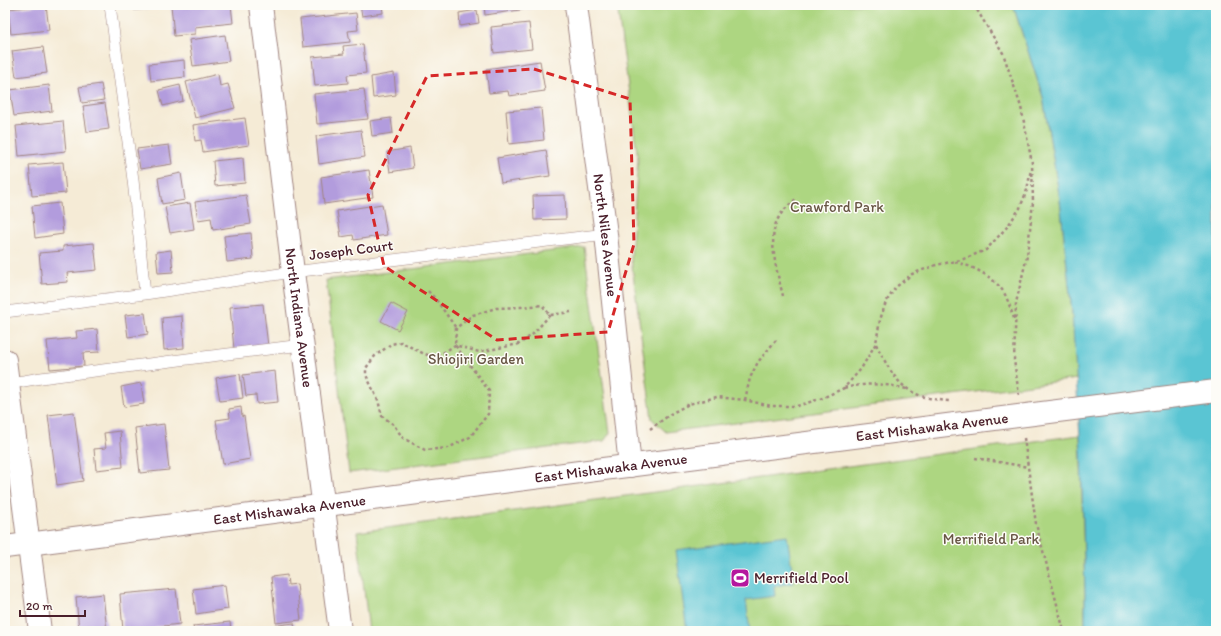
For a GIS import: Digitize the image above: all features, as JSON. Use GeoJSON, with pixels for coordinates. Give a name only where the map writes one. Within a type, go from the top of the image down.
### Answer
{"type":"FeatureCollection","features":[{"type":"Feature","properties":{"kind":"street","name":"North Indiana Avenue"},"geometry":{"type":"LineString","coordinates":[[261,5],[302,345],[340,631]]}},
{"type":"Feature","properties":{"kind":"street","name":"North Niles Avenue"},"geometry":{"type":"LineString","coordinates":[[576,5],[606,234],[630,466]]}},
{"type":"Feature","properties":{"kind":"street"},"geometry":{"type":"LineString","coordinates":[[5,360],[40,631]]}},
{"type":"Feature","properties":{"kind":"street","name":"East Mishawaka Avenue"},"geometry":{"type":"LineString","coordinates":[[5,547],[1216,391]]}},
{"type":"Feature","properties":{"kind":"lane"},"geometry":{"type":"LineString","coordinates":[[110,5],[133,180],[145,294]]}},
{"type":"Feature","properties":{"kind":"lane","name":"Joseph Court"},"geometry":{"type":"LineString","coordinates":[[5,312],[145,294],[293,272],[606,234]]}},
{"type":"Feature","properties":{"kind":"lane"},"geometry":{"type":"LineString","coordinates":[[7,384],[41,378],[302,345]]}},
{"type":"Feature","properties":{"kind":"path"},"geometry":{"type":"LineString","coordinates":[[974,5],[1003,52],[1021,107],[1032,163],[1033,202],[1027,256],[1016,303],[1014,360],[1019,399]]}},
{"type":"Feature","properties":{"kind":"path"},"geometry":{"type":"LineString","coordinates":[[844,388],[861,369],[876,343],[880,320],[886,302],[896,287],[912,274],[936,265],[962,260],[986,250],[1007,227],[1020,208],[1027,190],[1032,163]]}},
{"type":"Feature","properties":{"kind":"path"},"geometry":{"type":"LineString","coordinates":[[783,296],[773,249],[774,229],[778,218],[796,199]]}},
{"type":"Feature","properties":{"kind":"path"},"geometry":{"type":"LineString","coordinates":[[954,261],[976,268],[1002,291],[1015,323]]}},
{"type":"Feature","properties":{"kind":"path"},"geometry":{"type":"LineString","coordinates":[[428,291],[438,301],[456,328],[455,345],[490,391],[488,414],[470,437],[448,448],[425,450],[403,438],[393,424],[382,416],[378,400],[366,375],[366,368],[375,356],[391,344],[401,342],[414,349],[433,356],[455,345],[479,352],[519,344],[532,335],[550,315],[571,312]]}},
{"type":"Feature","properties":{"kind":"path"},"geometry":{"type":"LineString","coordinates":[[456,328],[473,315],[496,308],[542,305],[550,315]]}},
{"type":"Feature","properties":{"kind":"path"},"geometry":{"type":"LineString","coordinates":[[745,400],[750,378],[758,362],[776,340]]}},
{"type":"Feature","properties":{"kind":"path"},"geometry":{"type":"LineString","coordinates":[[876,343],[888,367],[899,382],[909,390],[916,395],[934,400],[952,401]]}},
{"type":"Feature","properties":{"kind":"path"},"geometry":{"type":"LineString","coordinates":[[650,429],[672,413],[689,404],[717,397],[745,400],[771,406],[797,406],[820,399],[844,388],[858,385],[892,385],[909,390]]}},
{"type":"Feature","properties":{"kind":"path"},"geometry":{"type":"LineString","coordinates":[[1024,437],[1036,524],[1064,631]]}},
{"type":"Feature","properties":{"kind":"path"},"geometry":{"type":"LineString","coordinates":[[975,458],[1028,467]]}},
{"type":"Feature","properties":{"kind":"highlighted area"},"geometry":{"type":"Polygon","coordinates":[[[534,69],[630,99],[634,244],[608,332],[497,340],[384,266],[368,195],[427,76],[534,69]]]}},
{"type":"Feature","properties":{"kind":"green space","name":"Crawford Park"},"geometry":{"type":"Polygon","coordinates":[[[617,5],[1013,5],[1043,97],[1060,200],[1072,313],[1077,379],[666,432],[652,419],[631,258],[638,159],[617,5]]]}},
{"type":"Feature","properties":{"kind":"green space","name":"Shiojiri Garden"},"geometry":{"type":"Polygon","coordinates":[[[584,247],[610,433],[604,441],[349,473],[326,280],[584,247]]]}},
{"type":"Feature","properties":{"kind":"green space","name":"Merrifield Park"},"geometry":{"type":"Polygon","coordinates":[[[1080,435],[1085,631],[369,631],[357,532],[1080,435]]]}},
{"type":"Feature","properties":{"kind":"water"},"geometry":{"type":"Polygon","coordinates":[[[1013,5],[1216,5],[1216,631],[1085,631],[1081,452],[1072,313],[1060,200],[1043,97],[1013,5]]]}},
{"type":"Feature","properties":{"kind":"water"},"geometry":{"type":"Polygon","coordinates":[[[787,535],[794,583],[774,586],[775,596],[746,600],[750,631],[687,631],[676,550],[787,535]]]}},
{"type":"Feature","properties":{"kind":"building"},"geometry":{"type":"Polygon","coordinates":[[[46,5],[49,30],[11,34],[8,9],[46,5]]]}},
{"type":"Feature","properties":{"kind":"building"},"geometry":{"type":"Polygon","coordinates":[[[133,5],[151,5],[151,9],[134,10],[133,5]]]}},
{"type":"Feature","properties":{"kind":"building"},"geometry":{"type":"Polygon","coordinates":[[[171,5],[231,5],[233,23],[195,27],[195,34],[174,36],[171,5]]]}},
{"type":"Feature","properties":{"kind":"building"},"geometry":{"type":"Polygon","coordinates":[[[297,5],[320,5],[320,6],[298,9],[297,5]]]}},
{"type":"Feature","properties":{"kind":"building"},"geometry":{"type":"Polygon","coordinates":[[[360,5],[382,5],[383,13],[362,16],[360,5]]]}},
{"type":"Feature","properties":{"kind":"building"},"geometry":{"type":"Polygon","coordinates":[[[484,5],[533,5],[534,8],[485,15],[484,5]]]}},
{"type":"Feature","properties":{"kind":"building"},"geometry":{"type":"Polygon","coordinates":[[[477,10],[479,23],[460,26],[459,13],[477,10]]]}},
{"type":"Feature","properties":{"kind":"building"},"geometry":{"type":"Polygon","coordinates":[[[356,13],[358,30],[348,31],[350,42],[303,47],[300,19],[356,13]]]}},
{"type":"Feature","properties":{"kind":"building"},"geometry":{"type":"Polygon","coordinates":[[[529,23],[532,49],[494,53],[491,27],[529,23]]]}},
{"type":"Feature","properties":{"kind":"building"},"geometry":{"type":"Polygon","coordinates":[[[225,35],[229,61],[193,66],[189,40],[225,35]]]}},
{"type":"Feature","properties":{"kind":"building"},"geometry":{"type":"Polygon","coordinates":[[[363,44],[366,73],[347,75],[348,83],[315,86],[312,57],[344,54],[343,46],[363,44]]]}},
{"type":"Feature","properties":{"kind":"building"},"geometry":{"type":"Polygon","coordinates":[[[43,47],[47,73],[16,77],[12,51],[43,47]]]}},
{"type":"Feature","properties":{"kind":"building"},"geometry":{"type":"Polygon","coordinates":[[[184,60],[185,77],[151,81],[149,64],[184,60]]]}},
{"type":"Feature","properties":{"kind":"building"},"geometry":{"type":"Polygon","coordinates":[[[540,61],[545,91],[509,96],[508,91],[489,93],[486,69],[540,61]]]}},
{"type":"Feature","properties":{"kind":"building"},"geometry":{"type":"Polygon","coordinates":[[[394,73],[396,95],[373,98],[371,77],[394,73]]]}},
{"type":"Feature","properties":{"kind":"building"},"geometry":{"type":"Polygon","coordinates":[[[218,74],[220,86],[228,84],[235,108],[195,118],[186,82],[218,74]]]}},
{"type":"Feature","properties":{"kind":"building"},"geometry":{"type":"Polygon","coordinates":[[[101,84],[104,100],[82,103],[79,87],[101,84]]]}},
{"type":"Feature","properties":{"kind":"building"},"geometry":{"type":"Polygon","coordinates":[[[49,85],[52,111],[14,116],[10,90],[49,85]]]}},
{"type":"Feature","properties":{"kind":"building"},"geometry":{"type":"Polygon","coordinates":[[[180,85],[183,101],[163,106],[159,90],[180,85]]]}},
{"type":"Feature","properties":{"kind":"building"},"geometry":{"type":"Polygon","coordinates":[[[364,89],[368,119],[317,124],[314,94],[364,89]]]}},
{"type":"Feature","properties":{"kind":"building"},"geometry":{"type":"Polygon","coordinates":[[[105,103],[109,129],[87,132],[83,106],[105,103]]]}},
{"type":"Feature","properties":{"kind":"building"},"geometry":{"type":"Polygon","coordinates":[[[541,108],[544,140],[509,144],[506,111],[541,108]]]}},
{"type":"Feature","properties":{"kind":"building"},"geometry":{"type":"Polygon","coordinates":[[[245,118],[249,145],[203,152],[201,140],[195,141],[193,125],[245,118]]]}},
{"type":"Feature","properties":{"kind":"building"},"geometry":{"type":"Polygon","coordinates":[[[391,118],[393,133],[372,136],[370,121],[391,118]]]}},
{"type":"Feature","properties":{"kind":"building"},"geometry":{"type":"Polygon","coordinates":[[[63,121],[66,151],[19,156],[16,126],[63,121]]]}},
{"type":"Feature","properties":{"kind":"building"},"geometry":{"type":"Polygon","coordinates":[[[361,130],[365,157],[319,164],[316,136],[361,130]]]}},
{"type":"Feature","properties":{"kind":"building"},"geometry":{"type":"Polygon","coordinates":[[[169,145],[172,164],[140,169],[137,149],[169,145]]]}},
{"type":"Feature","properties":{"kind":"building"},"geometry":{"type":"Polygon","coordinates":[[[410,148],[413,168],[390,172],[387,152],[410,148]]]}},
{"type":"Feature","properties":{"kind":"building"},"geometry":{"type":"Polygon","coordinates":[[[546,150],[550,176],[501,183],[497,158],[546,150]]]}},
{"type":"Feature","properties":{"kind":"building"},"geometry":{"type":"Polygon","coordinates":[[[243,158],[245,183],[215,186],[213,161],[243,158]]]}},
{"type":"Feature","properties":{"kind":"building"},"geometry":{"type":"Polygon","coordinates":[[[63,162],[66,193],[32,196],[29,165],[63,162]]]}},
{"type":"Feature","properties":{"kind":"building"},"geometry":{"type":"Polygon","coordinates":[[[369,170],[373,197],[324,204],[321,177],[369,170]]]}},
{"type":"Feature","properties":{"kind":"building"},"geometry":{"type":"Polygon","coordinates":[[[181,173],[185,200],[162,204],[158,178],[181,173]]]}},
{"type":"Feature","properties":{"kind":"building"},"geometry":{"type":"Polygon","coordinates":[[[246,195],[251,224],[213,230],[211,218],[198,220],[195,202],[246,195]]]}},
{"type":"Feature","properties":{"kind":"building"},"geometry":{"type":"Polygon","coordinates":[[[565,195],[566,219],[534,220],[533,196],[565,195]]]}},
{"type":"Feature","properties":{"kind":"building"},"geometry":{"type":"Polygon","coordinates":[[[60,203],[63,234],[35,238],[32,206],[60,203]]]}},
{"type":"Feature","properties":{"kind":"building"},"geometry":{"type":"Polygon","coordinates":[[[190,203],[194,229],[170,233],[165,207],[190,203]]]}},
{"type":"Feature","properties":{"kind":"building"},"geometry":{"type":"Polygon","coordinates":[[[382,204],[387,235],[354,240],[353,235],[341,237],[337,211],[382,204]]]}},
{"type":"Feature","properties":{"kind":"building"},"geometry":{"type":"Polygon","coordinates":[[[251,233],[253,259],[227,262],[224,236],[251,233]]]}},
{"type":"Feature","properties":{"kind":"building"},"geometry":{"type":"Polygon","coordinates":[[[94,243],[97,270],[67,273],[68,282],[42,284],[39,253],[63,251],[63,246],[94,243]]]}},
{"type":"Feature","properties":{"kind":"building"},"geometry":{"type":"Polygon","coordinates":[[[171,250],[173,272],[158,273],[156,252],[171,250]]]}},
{"type":"Feature","properties":{"kind":"building"},"geometry":{"type":"Polygon","coordinates":[[[391,303],[408,312],[398,330],[381,321],[391,303]]]}},
{"type":"Feature","properties":{"kind":"building"},"geometry":{"type":"Polygon","coordinates":[[[263,304],[268,346],[234,349],[230,307],[263,304]]]}},
{"type":"Feature","properties":{"kind":"building"},"geometry":{"type":"Polygon","coordinates":[[[145,313],[148,334],[128,337],[125,315],[145,313]]]}},
{"type":"Feature","properties":{"kind":"building"},"geometry":{"type":"Polygon","coordinates":[[[182,316],[184,348],[164,350],[162,318],[182,316]]]}},
{"type":"Feature","properties":{"kind":"building"},"geometry":{"type":"Polygon","coordinates":[[[97,329],[99,352],[83,353],[84,366],[50,369],[47,341],[77,338],[76,331],[97,329]]]}},
{"type":"Feature","properties":{"kind":"building"},"geometry":{"type":"Polygon","coordinates":[[[275,371],[278,402],[257,404],[256,395],[246,396],[243,375],[275,371]]]}},
{"type":"Feature","properties":{"kind":"building"},"geometry":{"type":"Polygon","coordinates":[[[240,374],[243,398],[220,401],[216,378],[240,374]]]}},
{"type":"Feature","properties":{"kind":"building"},"geometry":{"type":"Polygon","coordinates":[[[141,383],[144,404],[124,407],[121,387],[141,383]]]}},
{"type":"Feature","properties":{"kind":"building"},"geometry":{"type":"Polygon","coordinates":[[[241,407],[242,417],[244,416],[250,459],[223,464],[216,420],[230,418],[229,409],[241,407]]]}},
{"type":"Feature","properties":{"kind":"building"},"geometry":{"type":"Polygon","coordinates":[[[74,412],[83,481],[57,485],[48,415],[74,412]]]}},
{"type":"Feature","properties":{"kind":"building"},"geometry":{"type":"Polygon","coordinates":[[[164,424],[169,470],[140,473],[135,428],[164,424]]]}},
{"type":"Feature","properties":{"kind":"building"},"geometry":{"type":"Polygon","coordinates":[[[120,431],[123,467],[96,470],[94,449],[106,448],[104,433],[120,431]]]}},
{"type":"Feature","properties":{"kind":"building"},"geometry":{"type":"Polygon","coordinates":[[[287,575],[288,585],[297,584],[301,620],[276,623],[271,577],[287,575]]]}},
{"type":"Feature","properties":{"kind":"building"},"geometry":{"type":"Polygon","coordinates":[[[225,585],[228,609],[196,614],[193,589],[225,585]]]}},
{"type":"Feature","properties":{"kind":"building"},"geometry":{"type":"Polygon","coordinates":[[[176,589],[180,624],[155,627],[156,631],[123,631],[120,594],[176,589]]]}},
{"type":"Feature","properties":{"kind":"building"},"geometry":{"type":"Polygon","coordinates":[[[103,594],[107,631],[79,631],[76,597],[103,594]]]}},
{"type":"Feature","properties":{"kind":"building"},"geometry":{"type":"Polygon","coordinates":[[[230,622],[231,631],[194,631],[193,626],[230,622]]]}},
{"type":"Feature","properties":{"kind":"building"},"geometry":{"type":"Polygon","coordinates":[[[294,623],[295,631],[272,631],[271,626],[294,623]]]}},
{"type":"Feature","properties":{"kind":"place","name":"Merrifield Pool"},"geometry":{"type":"Point","coordinates":[740,578]}}]}
